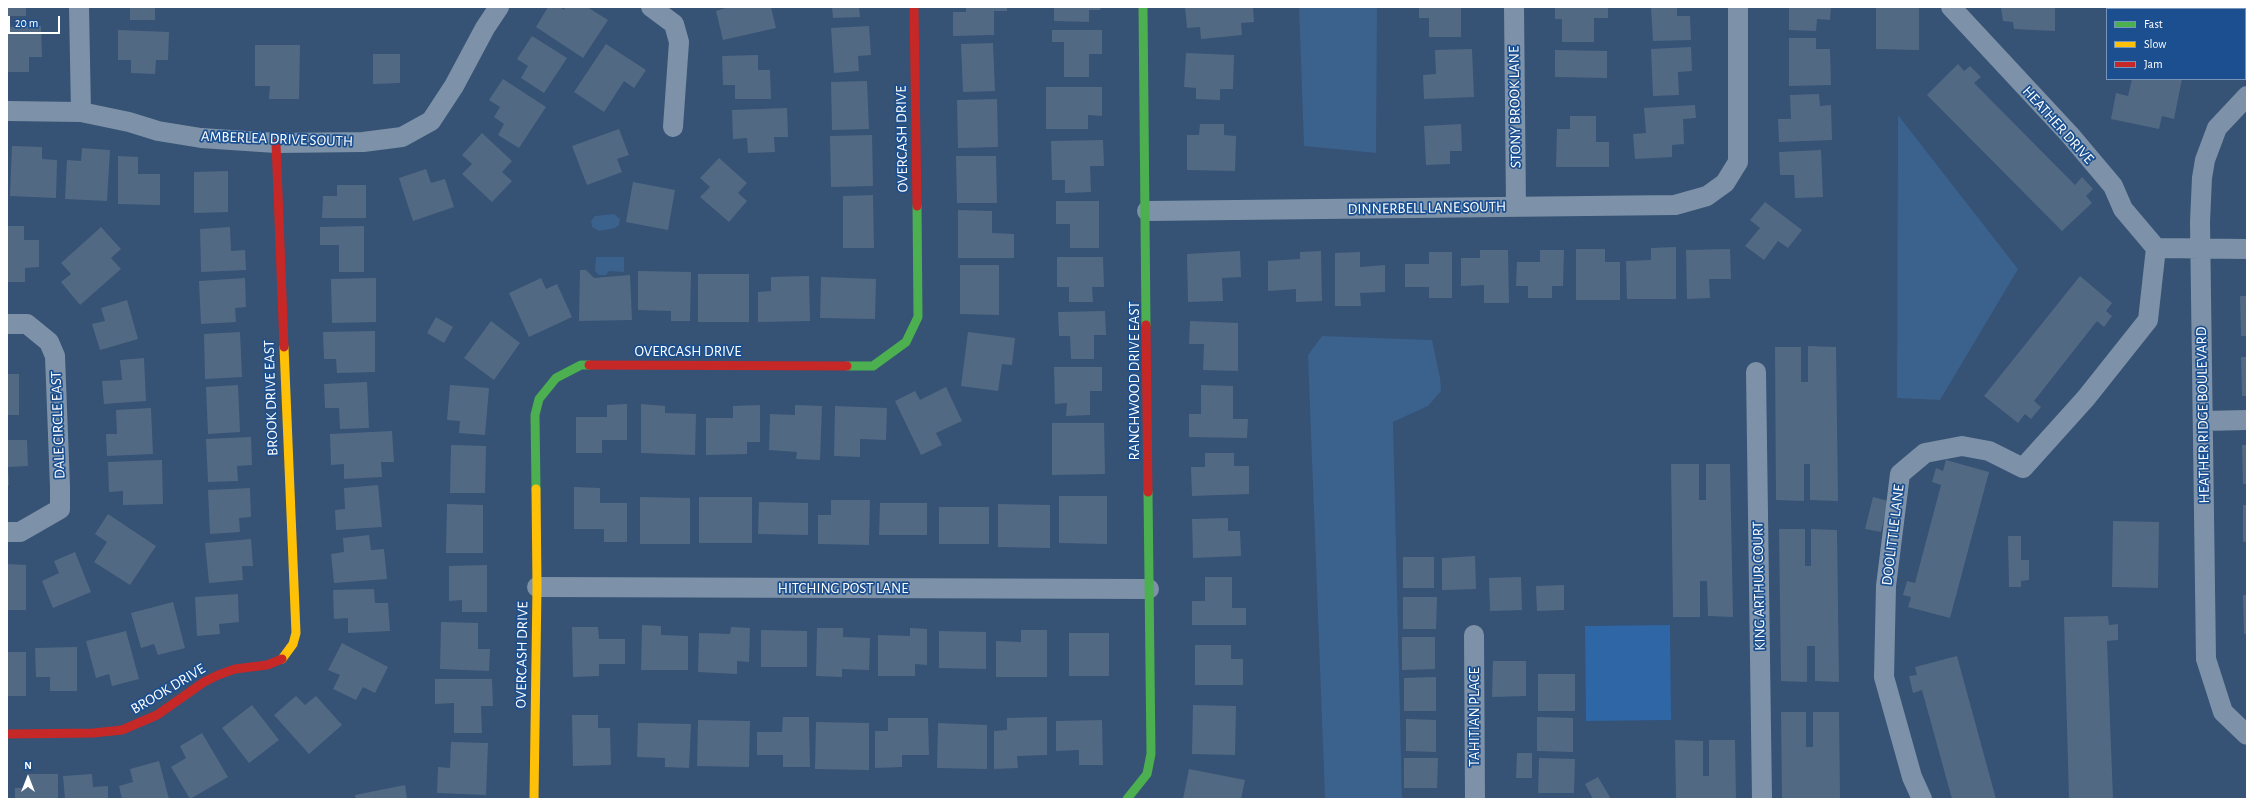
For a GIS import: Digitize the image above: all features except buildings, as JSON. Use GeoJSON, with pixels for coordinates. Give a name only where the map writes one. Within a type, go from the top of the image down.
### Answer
{"type":"FeatureCollection","features":[{"type":"Feature","properties":{"kind":"street"},"geometry":{"type":"LineString","coordinates":[[79,7],[81,112]]}},
{"type":"Feature","properties":{"kind":"street","name":"AMBERLEA DRIVE SOUTH"},"geometry":{"type":"LineString","coordinates":[[7,111],[81,112],[129,122],[158,131],[201,138],[276,143],[363,142],[402,137],[431,121],[454,86],[485,28],[499,7]]}},
{"type":"Feature","properties":{"kind":"street"},"geometry":{"type":"LineString","coordinates":[[651,7],[674,24],[679,42],[673,127]]}},
{"type":"Feature","properties":{"kind":"street","name":"OVERCASH DRIVE"},"geometry":{"type":"LineString","coordinates":[[534,799],[537,588],[535,415],[539,399],[544,391],[560,375],[577,366],[873,366],[906,342],[918,317],[914,7]]}},
{"type":"Feature","properties":{"kind":"street","name":"RANCHWOOD DRIVE EAST"},"geometry":{"type":"LineString","coordinates":[[1127,799],[1133,794],[1147,774],[1151,754],[1147,211],[1143,7]]}},
{"type":"Feature","properties":{"kind":"street","name":"STONY BROOK LANE"},"geometry":{"type":"LineString","coordinates":[[1514,7],[1516,206]]}},
{"type":"Feature","properties":{"kind":"street","name":"DINNERBELL LANE SOUTH"},"geometry":{"type":"LineString","coordinates":[[1147,211],[1675,205],[1707,196],[1725,183],[1738,162],[1738,7]]}},
{"type":"Feature","properties":{"kind":"street","name":"HEATHER DRIVE"},"geometry":{"type":"LineString","coordinates":[[1952,7],[2070,135],[2113,186],[2123,209],[2156,248]]}},
{"type":"Feature","properties":{"kind":"street","name":"HEATHER RIDGE BOULEVARD"},"geometry":{"type":"LineString","coordinates":[[2247,96],[2217,128],[2205,160],[2200,197],[2206,659],[2223,712],[2247,735]]}},
{"type":"Feature","properties":{"kind":"street","name":"BROOK DRIVE EAST"},"geometry":{"type":"LineString","coordinates":[[276,143],[296,632],[290,650]]}},
{"type":"Feature","properties":{"kind":"street"},"geometry":{"type":"LineString","coordinates":[[2156,248],[2247,249]]}},
{"type":"Feature","properties":{"kind":"street","name":"DOOLITTLE LANE"},"geometry":{"type":"LineString","coordinates":[[1922,799],[1912,777],[1884,677],[1886,586],[1900,474],[1925,454],[1962,446],[1989,451],[2023,468],[2086,398],[2148,320],[2156,248]]}},
{"type":"Feature","properties":{"kind":"street","name":"DALE CIRCLE EAST"},"geometry":{"type":"LineString","coordinates":[[7,324],[27,324],[49,342],[55,356],[60,509],[20,532],[7,532]]}},
{"type":"Feature","properties":{"kind":"street","name":"KING ARTHUR COURT"},"geometry":{"type":"LineString","coordinates":[[1756,372],[1762,799]]}},
{"type":"Feature","properties":{"kind":"street"},"geometry":{"type":"LineString","coordinates":[[2203,420],[2247,420]]}},
{"type":"Feature","properties":{"kind":"street","name":"HITCHING POST LANE"},"geometry":{"type":"LineString","coordinates":[[537,588],[1149,589]]}},
{"type":"Feature","properties":{"kind":"street","name":"TAHITIAN PLACE"},"geometry":{"type":"LineString","coordinates":[[1474,635],[1474,799]]}},
{"type":"Feature","properties":{"kind":"street","name":"BROOK DRIVE"},"geometry":{"type":"LineString","coordinates":[[7,734],[93,733],[122,730],[148,721],[218,675],[235,669],[275,663],[281,660],[290,650]]}},
{"type":"Feature","properties":{"kind":"shaded area"},"geometry":{"type":"Polygon","coordinates":[[[1299,7],[1377,7],[1376,153],[1304,146],[1299,7]]]}},
{"type":"Feature","properties":{"kind":"shaded area"},"geometry":{"type":"Polygon","coordinates":[[[1898,115],[2018,269],[1940,400],[1897,398],[1898,115]]]}},
{"type":"Feature","properties":{"kind":"shaded area"},"geometry":{"type":"Polygon","coordinates":[[[614,214],[620,219],[619,225],[615,228],[599,231],[592,227],[591,221],[595,216],[614,214]]]}},
{"type":"Feature","properties":{"kind":"shaded area"},"geometry":{"type":"Polygon","coordinates":[[[596,257],[624,257],[624,272],[609,271],[606,275],[599,275],[595,271],[596,257]]]}},
{"type":"Feature","properties":{"kind":"shaded area"},"geometry":{"type":"Polygon","coordinates":[[[1322,336],[1432,340],[1440,378],[1441,391],[1428,406],[1393,422],[1402,799],[1325,799],[1308,355],[1322,336]]]}},
{"type":"Feature","properties":{"kind":"shaded area"},"geometry":{"type":"Polygon","coordinates":[[[1670,625],[1671,720],[1586,721],[1585,626],[1670,625]]]}},
{"type":"Feature","properties":{"kind":"traffic: fast"},"geometry":{"type":"LineString","coordinates":[[1143,7],[1146,325]]}},
{"type":"Feature","properties":{"kind":"traffic: fast"},"geometry":{"type":"LineString","coordinates":[[847,366],[873,366],[906,342],[918,317],[917,206]]}},
{"type":"Feature","properties":{"kind":"traffic: fast"},"geometry":{"type":"LineString","coordinates":[[536,489],[535,415],[539,399],[556,378],[581,365],[589,365]]}},
{"type":"Feature","properties":{"kind":"traffic: fast"},"geometry":{"type":"LineString","coordinates":[[1127,799],[1147,774],[1151,754],[1148,492]]}},
{"type":"Feature","properties":{"kind":"traffic: slow"},"geometry":{"type":"LineString","coordinates":[[282,659],[293,644],[296,633],[284,347]]}},
{"type":"Feature","properties":{"kind":"traffic: slow"},"geometry":{"type":"LineString","coordinates":[[534,799],[537,587],[536,489]]}},
{"type":"Feature","properties":{"kind":"traffic: jam"},"geometry":{"type":"LineString","coordinates":[[914,7],[917,206]]}},
{"type":"Feature","properties":{"kind":"traffic: jam"},"geometry":{"type":"LineString","coordinates":[[276,143],[284,347]]}},
{"type":"Feature","properties":{"kind":"traffic: jam"},"geometry":{"type":"LineString","coordinates":[[1146,325],[1148,492]]}},
{"type":"Feature","properties":{"kind":"traffic: jam"},"geometry":{"type":"LineString","coordinates":[[589,365],[847,366]]}},
{"type":"Feature","properties":{"kind":"traffic: jam"},"geometry":{"type":"LineString","coordinates":[[7,734],[93,733],[122,730],[157,715],[204,682],[218,675],[235,669],[267,665],[282,659]]}}]}
